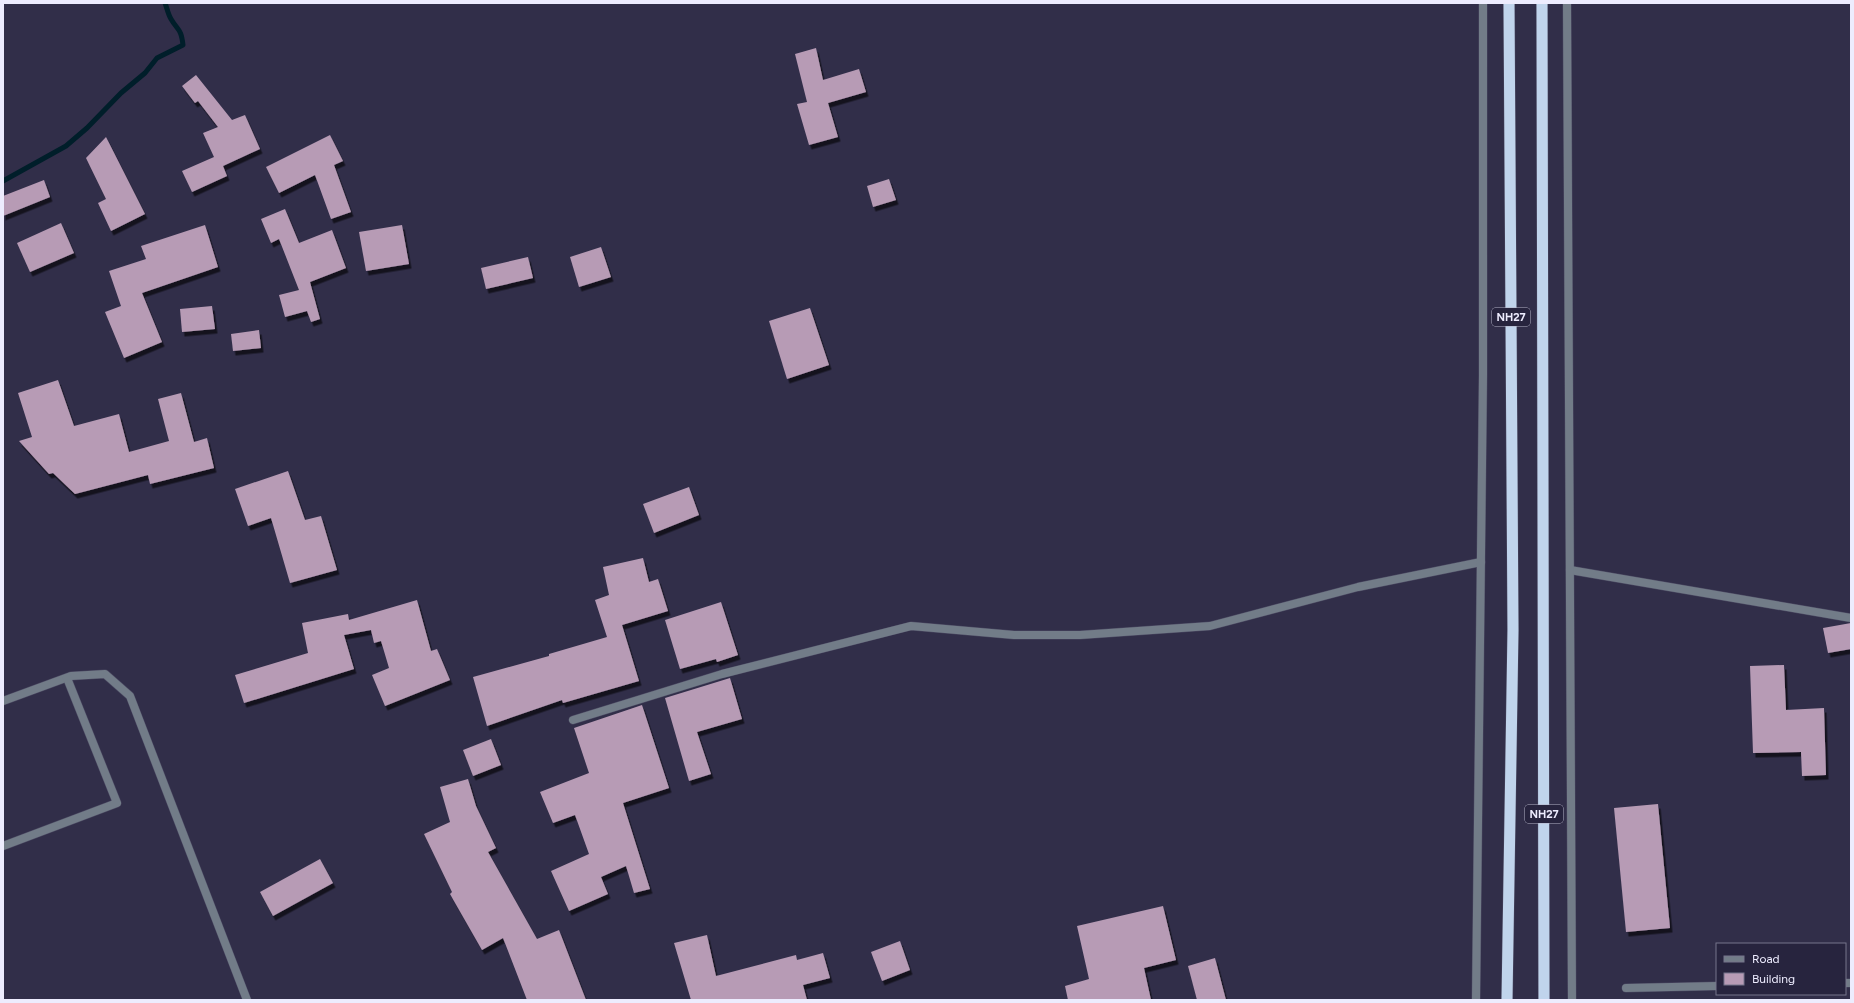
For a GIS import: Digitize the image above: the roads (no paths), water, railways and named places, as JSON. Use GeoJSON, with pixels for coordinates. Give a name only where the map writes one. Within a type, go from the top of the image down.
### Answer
{"type":"FeatureCollection","features":[{"type":"Feature","properties":{"kind":"highway","name":"NH27"},"geometry":{"type":"LineString","coordinates":[[1507,1000],[1513,630],[1509,3]]}},
{"type":"Feature","properties":{"kind":"highway","name":"NH27"},"geometry":{"type":"LineString","coordinates":[[1542,3],[1544,1000]]}},
{"type":"Feature","properties":{"kind":"street"},"geometry":{"type":"LineString","coordinates":[[1476,1000],[1483,375],[1483,3]]}},
{"type":"Feature","properties":{"kind":"street"},"geometry":{"type":"LineString","coordinates":[[1567,3],[1572,1000]]}},
{"type":"Feature","properties":{"kind":"street"},"geometry":{"type":"LineString","coordinates":[[574,720],[722,674],[911,626],[1014,635],[1080,635],[1210,626],[1358,587],[1481,562]]}},
{"type":"Feature","properties":{"kind":"street"},"geometry":{"type":"LineString","coordinates":[[1570,570],[1851,618]]}},
{"type":"Feature","properties":{"kind":"street"},"geometry":{"type":"LineString","coordinates":[[3,702],[67,678],[105,674],[130,696],[246,1000]]}},
{"type":"Feature","properties":{"kind":"street"},"geometry":{"type":"LineString","coordinates":[[3,846],[117,803],[67,678]]}},
{"type":"Feature","properties":{"kind":"street"},"geometry":{"type":"LineString","coordinates":[[1626,988],[1716,986]]}},
{"type":"Feature","properties":{"kind":"waterway"},"geometry":{"type":"LineString","coordinates":[[3,181],[66,146],[87,128],[121,93],[145,73],[157,58],[183,45],[180,32],[170,17],[165,3]]}}]}
